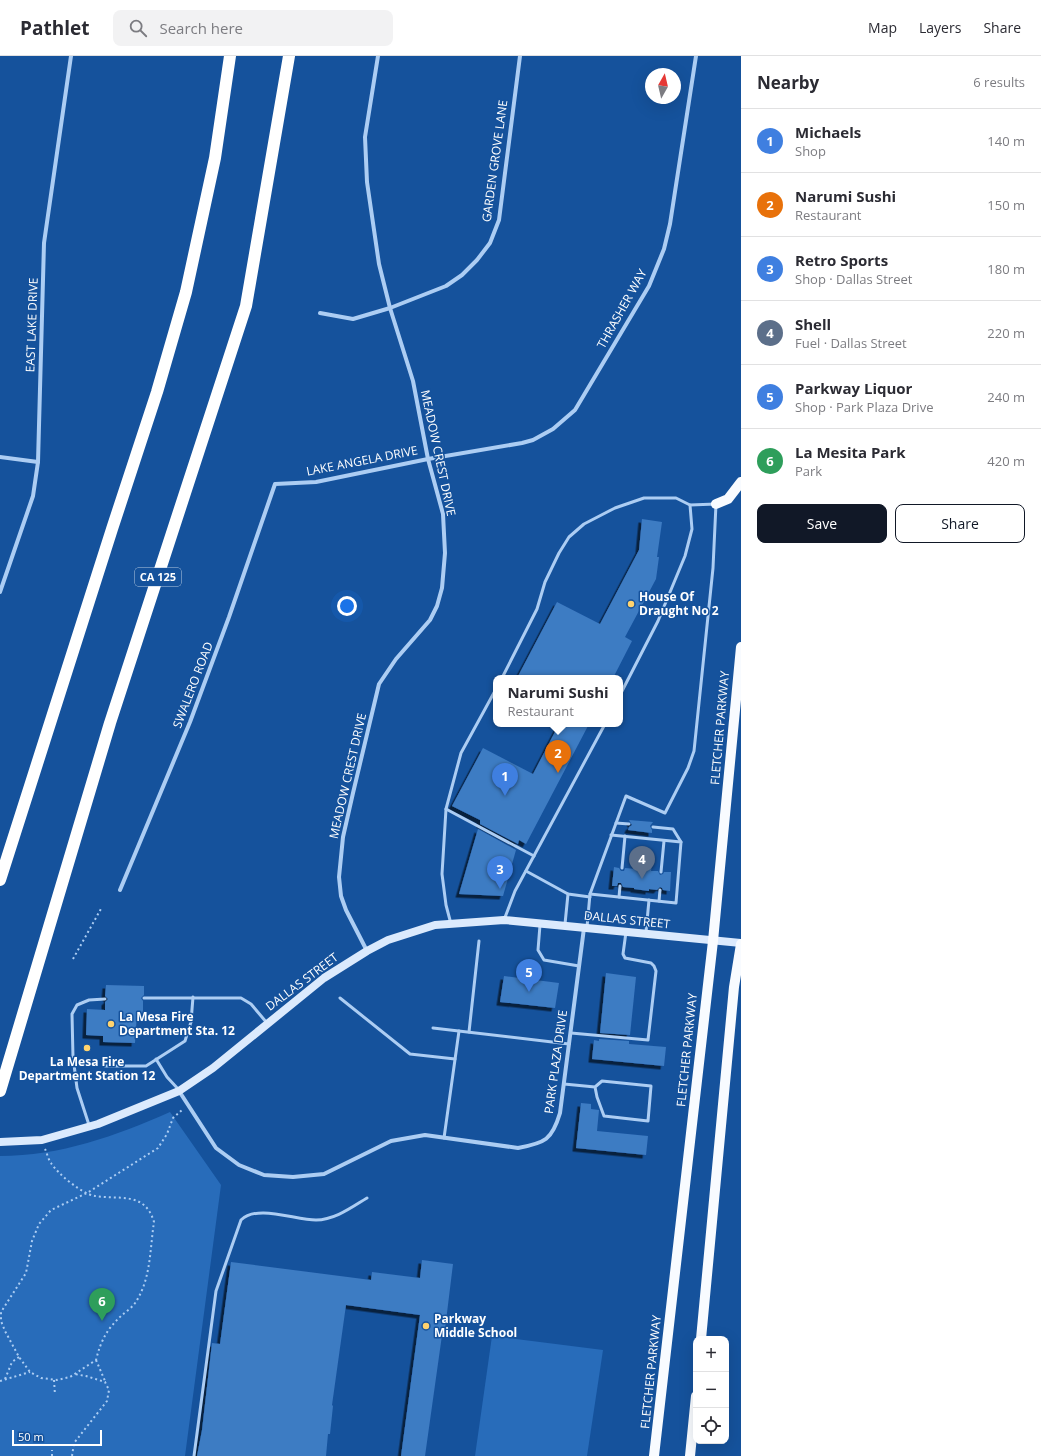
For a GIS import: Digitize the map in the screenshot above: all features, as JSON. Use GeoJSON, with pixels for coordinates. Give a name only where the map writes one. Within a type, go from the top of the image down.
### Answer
{"type":"FeatureCollection","features":[{"type":"Feature","properties":{"kind":"highway"},"geometry":{"type":"LineString","coordinates":[[0,880],[157,392],[186,292],[215,158],[230,56]]}},
{"type":"Feature","properties":{"kind":"highway","name":"CA 125"},"geometry":{"type":"LineString","coordinates":[[0,1091],[110,723],[246,306],[289,56]]}},
{"type":"Feature","properties":{"kind":"main road"},"geometry":{"type":"LineString","coordinates":[[716,504],[728,499],[741,482]]}},
{"type":"Feature","properties":{"kind":"main road","name":"FLETCHER PARKWAY"},"geometry":{"type":"LineString","coordinates":[[654,1456],[713,941],[741,647]]}},
{"type":"Feature","properties":{"kind":"main road"},"geometry":{"type":"LineString","coordinates":[[701,1336],[733,995],[741,944]]}},
{"type":"Feature","properties":{"kind":"main road"},"geometry":{"type":"LineString","coordinates":[[690,1456],[695,1408]]}},
{"type":"Feature","properties":{"kind":"street","name":"EAST LAKE DRIVE"},"geometry":{"type":"LineString","coordinates":[[0,592],[33,496],[38,462],[44,243],[71,56]]}},
{"type":"Feature","properties":{"kind":"street","name":"MEADOW CREST DRIVE"},"geometry":{"type":"LineString","coordinates":[[367,951],[346,910],[341,896],[339,877],[343,837],[380,684],[396,659],[430,620],[437,606],[441,597],[445,552],[443,514],[428,459],[413,381],[390,308],[379,264],[367,175],[365,137],[378,56]]}},
{"type":"Feature","properties":{"kind":"street","name":"GARDEN GROVE LANE"},"geometry":{"type":"LineString","coordinates":[[320,313],[353,319],[390,308],[446,286],[462,275],[477,260],[490,242],[499,220],[520,56]]}},
{"type":"Feature","properties":{"kind":"street","name":"THRASHER WAY"},"geometry":{"type":"LineString","coordinates":[[428,459],[533,440],[553,429],[575,410],[649,286],[664,249],[670,224],[696,56]]}},
{"type":"Feature","properties":{"kind":"street"},"geometry":{"type":"LineString","coordinates":[[0,457],[38,462]]}},
{"type":"Feature","properties":{"kind":"street","name":"LAKE ANGELA DRIVE"},"geometry":{"type":"LineString","coordinates":[[275,484],[316,482],[428,459]]}},
{"type":"Feature","properties":{"kind":"street","name":"SWALERO ROAD"},"geometry":{"type":"LineString","coordinates":[[120,890],[192,715],[229,617],[275,484]]}},
{"type":"Feature","properties":{"kind":"street","name":"DALLAS STREET"},"geometry":{"type":"LineString","coordinates":[[0,1142],[42,1140],[89,1127],[179,1091],[212,1068],[324,978],[367,951],[388,940],[435,925],[504,920],[741,944]]}},
{"type":"Feature","properties":{"kind":"street","name":"PARK PLAZA DRIVE"},"geometry":{"type":"LineString","coordinates":[[179,1091],[216,1148],[239,1165],[264,1175],[293,1177],[324,1174],[390,1141],[425,1135],[518,1148],[531,1145],[549,1137],[556,1128],[560,1113],[585,928]]}},
{"type":"Feature","properties":{"kind":"lane"},"geometry":{"type":"LineString","coordinates":[[504,675],[537,609],[546,582],[559,553],[569,538],[584,524],[615,508],[644,498],[676,498],[690,505],[716,504],[713,568],[694,751],[688,768],[665,813],[626,796],[590,896],[585,928]]}},
{"type":"Feature","properties":{"kind":"lane"},"geometry":{"type":"LineString","coordinates":[[623,689],[658,621],[685,556],[692,529],[690,505]]}},
{"type":"Feature","properties":{"kind":"lane"},"geometry":{"type":"LineString","coordinates":[[451,924],[446,905],[442,874],[446,809],[461,752],[493,694]]}},
{"type":"Feature","properties":{"kind":"lane"},"geometry":{"type":"LineString","coordinates":[[504,920],[515,891],[603,727]]}},
{"type":"Feature","properties":{"kind":"lane"},"geometry":{"type":"LineString","coordinates":[[446,809],[534,856]]}},
{"type":"Feature","properties":{"kind":"lane"},"geometry":{"type":"LineString","coordinates":[[616,823],[629,824]]}},
{"type":"Feature","properties":{"kind":"lane"},"geometry":{"type":"LineString","coordinates":[[526,871],[568,894],[619,897],[676,903],[681,842],[673,829],[652,827]]}},
{"type":"Feature","properties":{"kind":"lane"},"geometry":{"type":"LineString","coordinates":[[611,835],[681,842]]}},
{"type":"Feature","properties":{"kind":"lane"},"geometry":{"type":"LineString","coordinates":[[622,868],[625,836]]}},
{"type":"Feature","properties":{"kind":"lane"},"geometry":{"type":"LineString","coordinates":[[661,872],[664,841]]}},
{"type":"Feature","properties":{"kind":"lane"},"geometry":{"type":"LineString","coordinates":[[619,897],[620,886]]}},
{"type":"Feature","properties":{"kind":"lane"},"geometry":{"type":"LineString","coordinates":[[659,901],[660,890]]}},
{"type":"Feature","properties":{"kind":"lane"},"geometry":{"type":"LineString","coordinates":[[565,926],[568,894]]}},
{"type":"Feature","properties":{"kind":"lane"},"geometry":{"type":"LineString","coordinates":[[646,934],[649,900]]}},
{"type":"Feature","properties":{"kind":"lane"},"geometry":{"type":"LineString","coordinates":[[540,923],[538,950],[544,960],[579,966]]}},
{"type":"Feature","properties":{"kind":"lane"},"geometry":{"type":"LineString","coordinates":[[571,1033],[648,1040],[656,971],[651,963],[625,958],[623,954],[626,932]]}},
{"type":"Feature","properties":{"kind":"lane"},"geometry":{"type":"LineString","coordinates":[[469,1032],[479,941]]}},
{"type":"Feature","properties":{"kind":"lane"},"geometry":{"type":"LineString","coordinates":[[105,1066],[146,1066],[185,1041],[191,1022],[193,997]]}},
{"type":"Feature","properties":{"kind":"lane"},"geometry":{"type":"LineString","coordinates":[[144,998],[241,998],[251,1004],[267,1023]]}},
{"type":"Feature","properties":{"kind":"lane"},"geometry":{"type":"LineString","coordinates":[[340,998],[410,1054],[455,1059]]}},
{"type":"Feature","properties":{"kind":"lane"},"geometry":{"type":"LineString","coordinates":[[89,1127],[77,1088],[73,1057],[72,1014],[77,1005],[89,1000],[105,999]]}},
{"type":"Feature","properties":{"kind":"lane"},"geometry":{"type":"LineString","coordinates":[[433,1028],[569,1044]]}},
{"type":"Feature","properties":{"kind":"lane"},"geometry":{"type":"LineString","coordinates":[[444,1138],[458,1031]]}},
{"type":"Feature","properties":{"kind":"lane"},"geometry":{"type":"LineString","coordinates":[[156,1059],[167,1077],[179,1091]]}},
{"type":"Feature","properties":{"kind":"lane"},"geometry":{"type":"LineString","coordinates":[[564,1084],[595,1087],[602,1081],[651,1086],[648,1121],[604,1116],[595,1087]]}},
{"type":"Feature","properties":{"kind":"lane"},"geometry":{"type":"LineString","coordinates":[[194,1456],[216,1291],[240,1220],[244,1216],[251,1213],[267,1213],[316,1220],[327,1219],[367,1198]]}},
{"type":"Feature","properties":{"kind":"path"},"geometry":{"type":"LineString","coordinates":[[73,959],[102,907]]}},
{"type":"Feature","properties":{"kind":"path"},"geometry":{"type":"LineString","coordinates":[[96,1360],[70,1377],[54,1380],[41,1378],[30,1372],[19,1357],[1,1321],[1,1312],[26,1273],[32,1241],[39,1224],[51,1210],[87,1193],[158,1148],[167,1134],[173,1118],[187,1105]]}},
{"type":"Feature","properties":{"kind":"path"},"geometry":{"type":"LineString","coordinates":[[42,1140],[51,1163],[65,1178],[94,1196],[133,1198],[151,1213],[154,1222],[146,1282],[136,1302],[114,1322],[106,1332],[100,1344],[96,1360],[99,1370],[109,1390],[107,1401],[74,1442],[72,1456]]}},
{"type":"Feature","properties":{"kind":"path"},"geometry":{"type":"LineString","coordinates":[[5,1379],[12,1362],[19,1357]]}},
{"type":"Feature","properties":{"kind":"path"},"geometry":{"type":"LineString","coordinates":[[0,1381],[30,1372]]}},
{"type":"Feature","properties":{"kind":"path"},"geometry":{"type":"LineString","coordinates":[[74,1374],[106,1382]]}},
{"type":"Feature","properties":{"kind":"path"},"geometry":{"type":"LineString","coordinates":[[54,1380],[55,1395]]}},
{"type":"Feature","properties":{"kind":"path"},"geometry":{"type":"LineString","coordinates":[[52,1450],[52,1456]]}},
{"type":"Feature","properties":{"kind":"shaded area"},"geometry":{"type":"Polygon","coordinates":[[[170,1112],[221,1185],[185,1456],[0,1456],[0,1156],[44,1152],[87,1143],[129,1129],[170,1112]]]}},
{"type":"Feature","properties":{"kind":"shaded area"},"geometry":{"type":"Polygon","coordinates":[[[492,1336],[603,1350],[587,1456],[475,1456],[492,1336]]]}},
{"type":"Feature","properties":{"kind":"building"},"geometry":{"type":"Polygon","coordinates":[[[642,519],[662,522],[657,557],[659,557],[656,579],[625,637],[632,641],[615,675],[519,675],[557,602],[600,624],[639,550],[642,519]]]}},
{"type":"Feature","properties":{"kind":"building"},"geometry":{"type":"Polygon","coordinates":[[[557,727],[587,727],[526,844],[519,840],[518,844],[480,824],[480,820],[452,806],[483,748],[533,774],[557,727]]]}},
{"type":"Feature","properties":{"kind":"building"},"geometry":{"type":"Polygon","coordinates":[[[629,820],[653,822],[650,826],[652,833],[628,830],[632,825],[629,820]]]}},
{"type":"Feature","properties":{"kind":"building"},"geometry":{"type":"Polygon","coordinates":[[[478,829],[516,850],[503,896],[459,894],[478,829]]]}},
{"type":"Feature","properties":{"kind":"building"},"geometry":{"type":"Polygon","coordinates":[[[637,863],[652,864],[651,871],[658,871],[660,875],[664,872],[671,872],[670,891],[663,890],[660,887],[657,890],[649,889],[649,891],[634,889],[623,887],[621,883],[618,883],[617,886],[612,886],[614,867],[619,868],[621,871],[624,871],[625,868],[636,869],[637,863]]]}},
{"type":"Feature","properties":{"kind":"building"},"geometry":{"type":"Polygon","coordinates":[[[606,973],[636,977],[630,1035],[600,1033],[606,973]]]}},
{"type":"Feature","properties":{"kind":"building"},"geometry":{"type":"Polygon","coordinates":[[[504,976],[559,983],[555,1008],[500,1002],[504,976]]]}},
{"type":"Feature","properties":{"kind":"building","name":"La Mesa Fire Department Sta. 12"},"geometry":{"type":"Polygon","coordinates":[[[106,985],[144,986],[144,995],[141,998],[143,1001],[143,1013],[137,1013],[135,1043],[103,1042],[103,1036],[86,1035],[87,1009],[105,1010],[105,1002],[108,999],[105,996],[106,985]]]}},
{"type":"Feature","properties":{"kind":"building"},"geometry":{"type":"Polygon","coordinates":[[[599,1039],[629,1041],[629,1044],[666,1047],[664,1066],[592,1059],[594,1040],[599,1041],[599,1039]]]}},
{"type":"Feature","properties":{"kind":"building"},"geometry":{"type":"Polygon","coordinates":[[[581,1103],[591,1104],[591,1109],[599,1110],[597,1131],[648,1136],[646,1155],[576,1148],[581,1103]]]}},
{"type":"Feature","properties":{"kind":"building"},"geometry":{"type":"Polygon","coordinates":[[[422,1260],[453,1264],[445,1329],[443,1328],[425,1456],[401,1456],[420,1315],[346,1305],[326,1456],[197,1456],[202,1430],[212,1343],[220,1344],[231,1262],[371,1280],[372,1272],[420,1278],[422,1260]]]}},
{"type":"Feature","properties":{"kind":"place","name":"House Of Draught No 2"},"geometry":{"type":"Point","coordinates":[631,604]}},
{"type":"Feature","properties":{"kind":"place","name":"Narumi Sushi"},"geometry":{"type":"Point","coordinates":[558,773]}},
{"type":"Feature","properties":{"kind":"place","name":"Michaels"},"geometry":{"type":"Point","coordinates":[505,796]}},
{"type":"Feature","properties":{"kind":"place","name":"Shell"},"geometry":{"type":"Point","coordinates":[642,879]}},
{"type":"Feature","properties":{"kind":"place","name":"Retro Sports"},"geometry":{"type":"Point","coordinates":[500,889]}},
{"type":"Feature","properties":{"kind":"place","name":"Parkway Liquor"},"geometry":{"type":"Point","coordinates":[529,992]}},
{"type":"Feature","properties":{"kind":"place","name":"La Mesa Fire Department Sta. 12"},"geometry":{"type":"Point","coordinates":[111,1024]}},
{"type":"Feature","properties":{"kind":"place","name":"La Mesa Fire Department Station 12"},"geometry":{"type":"Point","coordinates":[87,1048]}},
{"type":"Feature","properties":{"kind":"place","name":"La Mesita Park"},"geometry":{"type":"Point","coordinates":[102,1321]}},
{"type":"Feature","properties":{"kind":"place","name":"Parkway Middle School"},"geometry":{"type":"Point","coordinates":[426,1326]}}]}
